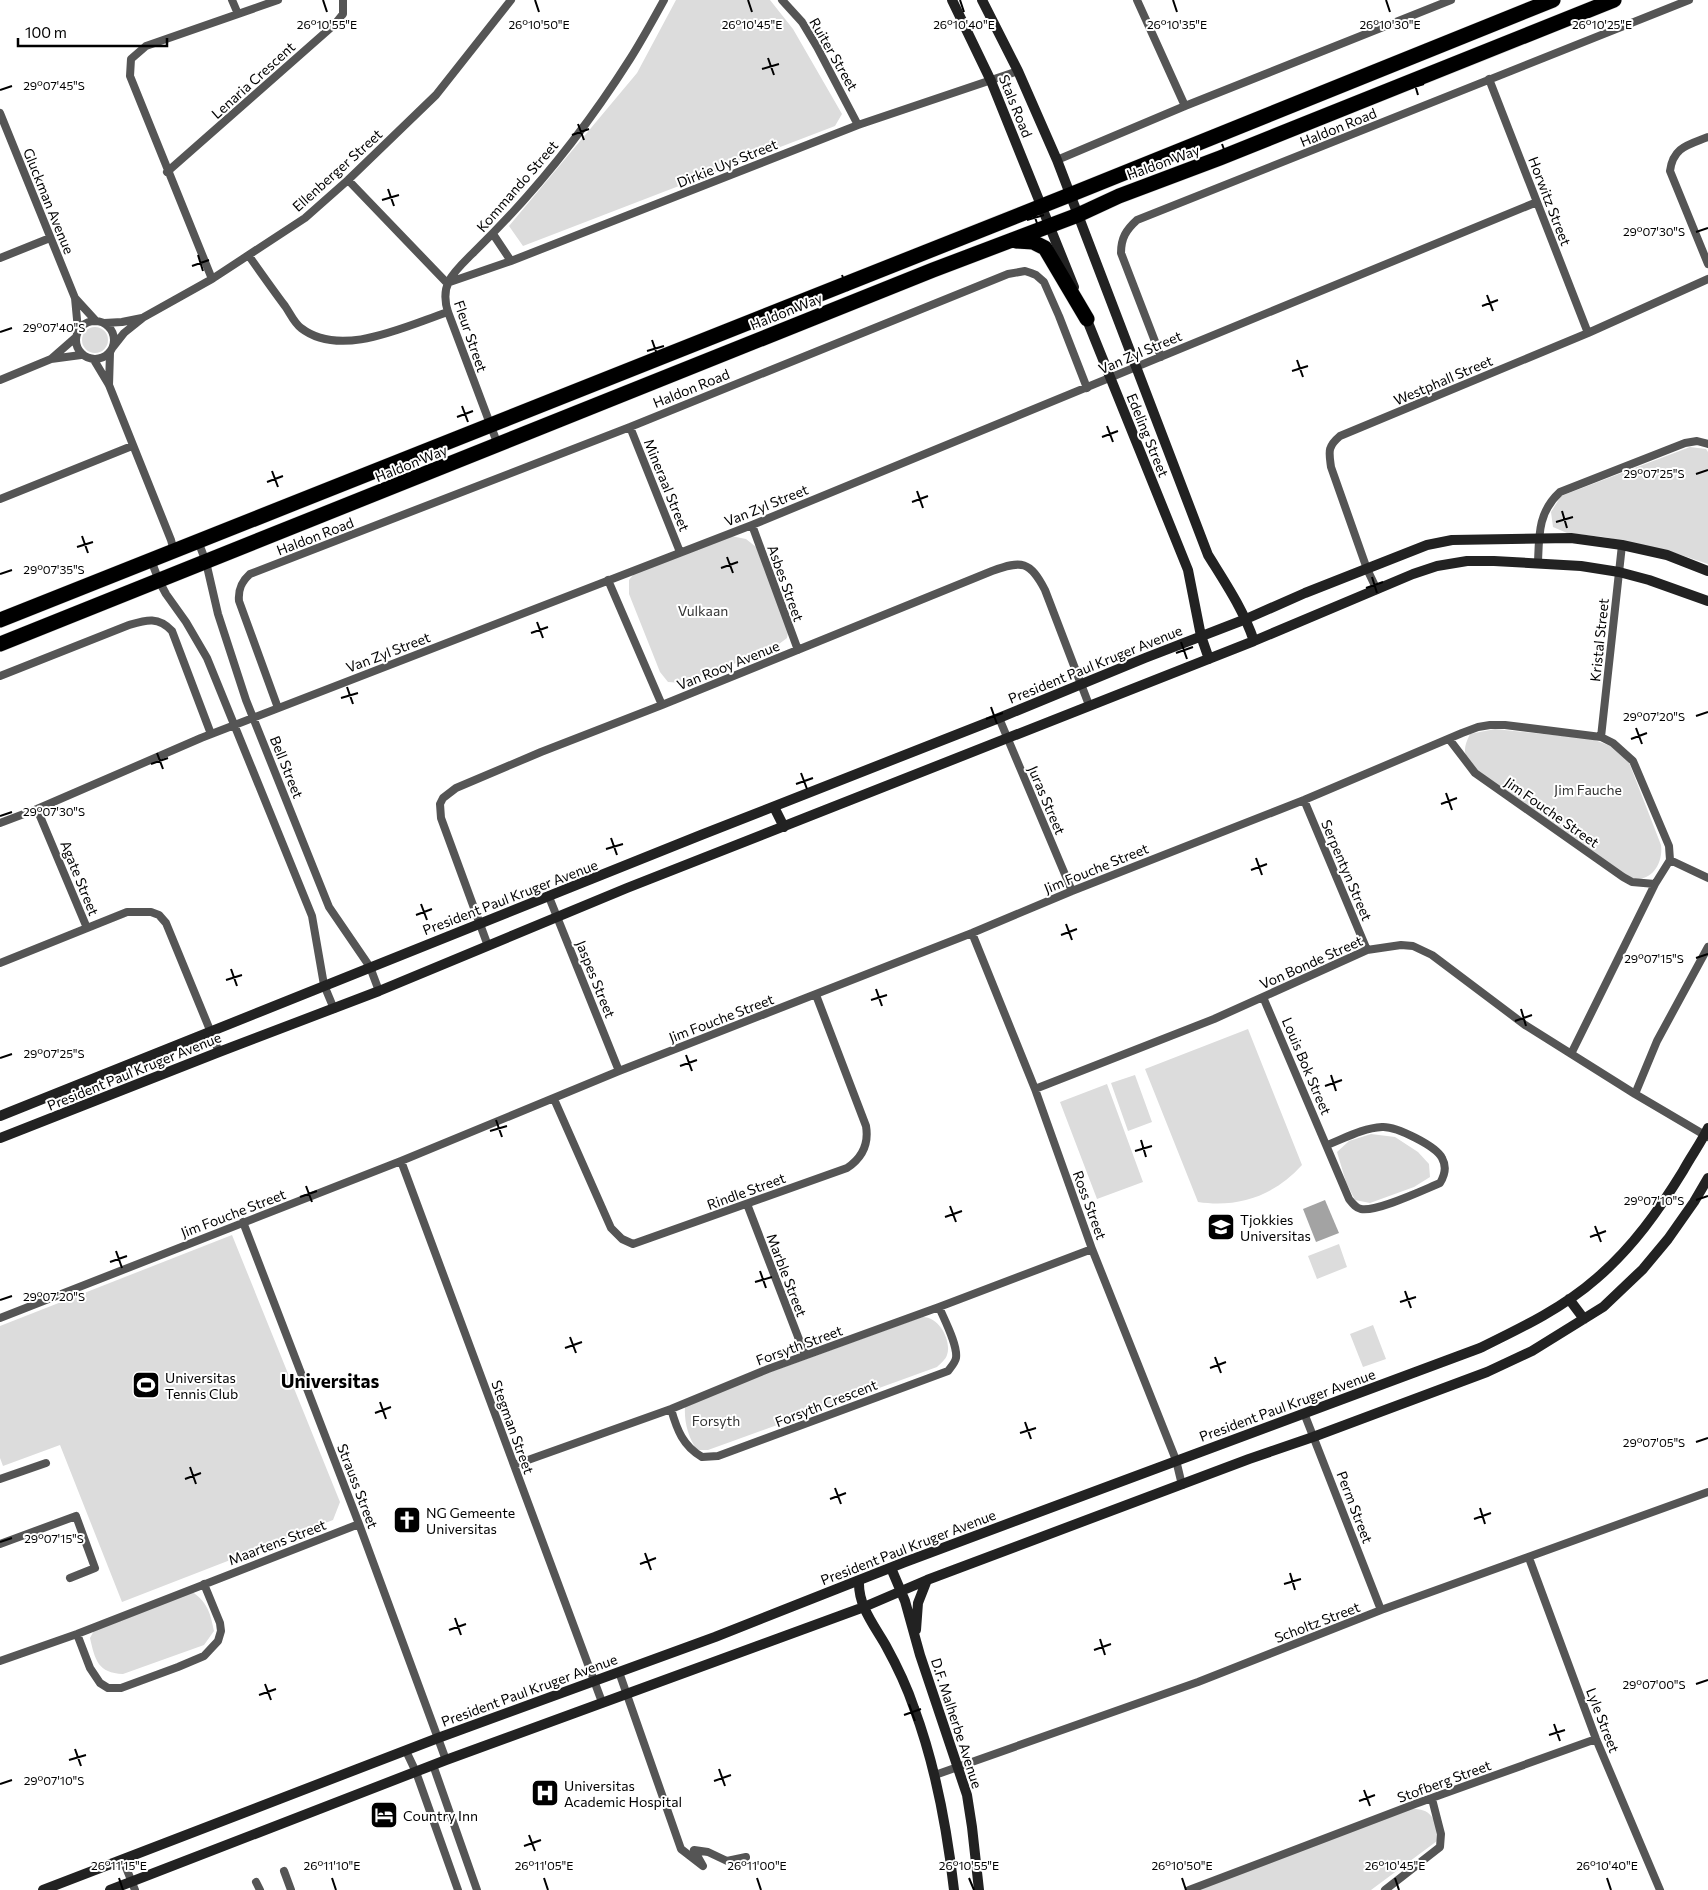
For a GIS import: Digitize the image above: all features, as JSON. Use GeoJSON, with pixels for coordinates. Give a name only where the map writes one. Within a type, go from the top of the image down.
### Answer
{"type":"FeatureCollection","features":[{"type":"Feature","properties":{"kind":"highway","name":"Haldon Way"},"geometry":{"type":"LineString","coordinates":[[0,620],[1553,0]]}},
{"type":"Feature","properties":{"kind":"highway","name":"Haldon Way"},"geometry":{"type":"LineString","coordinates":[[0,644],[159,582],[887,288],[1078,215],[1119,196],[1220,158],[1614,0]]}},
{"type":"Feature","properties":{"kind":"highway"},"geometry":{"type":"LineString","coordinates":[[1011,240],[1033,242],[1045,248],[1087,319]]}},
{"type":"Feature","properties":{"kind":"highway"},"geometry":{"type":"LineString","coordinates":[[880,270],[887,288]]}},
{"type":"Feature","properties":{"kind":"highway"},"geometry":{"type":"LineString","coordinates":[[781,309],[788,328]]}},
{"type":"Feature","properties":{"kind":"highway"},"geometry":{"type":"LineString","coordinates":[[638,366],[646,386]]}},
{"type":"Feature","properties":{"kind":"highway"},"geometry":{"type":"LineString","coordinates":[[397,462],[405,482]]}},
{"type":"Feature","properties":{"kind":"highway"},"geometry":{"type":"LineString","coordinates":[[271,512],[279,533]]}},
{"type":"Feature","properties":{"kind":"highway"},"geometry":{"type":"LineString","coordinates":[[42,603],[50,625]]}},
{"type":"Feature","properties":{"kind":"street"},"geometry":{"type":"LineString","coordinates":[[232,0],[238,14]]}},
{"type":"Feature","properties":{"kind":"street"},"geometry":{"type":"LineString","coordinates":[[212,279],[167,172],[130,76],[131,59],[146,46],[278,0]]}},
{"type":"Feature","properties":{"kind":"street","name":"Lenaria Crescent"},"geometry":{"type":"LineString","coordinates":[[167,172],[335,24],[343,14],[344,0]]}},
{"type":"Feature","properties":{"kind":"street","name":"Ellenberger Street"},"geometry":{"type":"LineString","coordinates":[[112,350],[124,333],[144,317],[212,279],[305,218],[348,180],[436,94],[511,0]]}},
{"type":"Feature","properties":{"kind":"street","name":"Kommando Street"},"geometry":{"type":"LineString","coordinates":[[447,282],[453,273],[493,234],[543,178],[590,119],[630,59],[664,0]]}},
{"type":"Feature","properties":{"kind":"street","name":"Ruiter Street"},"geometry":{"type":"LineString","coordinates":[[782,0],[802,22],[858,124]]}},
{"type":"Feature","properties":{"kind":"street","name":"Stals Road"},"geometry":{"type":"LineString","coordinates":[[952,0],[992,80],[1050,225]]}},
{"type":"Feature","properties":{"kind":"street","name":"Stals Road"},"geometry":{"type":"LineString","coordinates":[[982,0],[1018,70],[1078,215]]}},
{"type":"Feature","properties":{"kind":"street"},"geometry":{"type":"LineString","coordinates":[[1137,0],[1185,106]]}},
{"type":"Feature","properties":{"kind":"street"},"geometry":{"type":"LineString","coordinates":[[1056,160],[1185,106],[1451,0]]}},
{"type":"Feature","properties":{"kind":"street","name":"Haldon Road"},"geometry":{"type":"LineString","coordinates":[[1161,357],[1121,253],[1123,236],[1128,228],[1137,220],[1689,0]]}},
{"type":"Feature","properties":{"kind":"street","name":"Dirkie Uys Street"},"geometry":{"type":"LineString","coordinates":[[447,282],[511,261],[858,124],[1018,70]]}},
{"type":"Feature","properties":{"kind":"street","name":"Horwitz Street"},"geometry":{"type":"LineString","coordinates":[[1489,79],[1588,333]]}},
{"type":"Feature","properties":{"kind":"street","name":"Gluckman Avenue"},"geometry":{"type":"LineString","coordinates":[[0,113],[75,298],[77,334]]}},
{"type":"Feature","properties":{"kind":"street"},"geometry":{"type":"LineString","coordinates":[[0,141],[9,137]]}},
{"type":"Feature","properties":{"kind":"street"},"geometry":{"type":"LineString","coordinates":[[1708,137],[1682,148],[1673,158],[1670,171],[1708,264]]}},
{"type":"Feature","properties":{"kind":"street"},"geometry":{"type":"LineString","coordinates":[[348,180],[447,282]]}},
{"type":"Feature","properties":{"kind":"street","name":"Van Zyl Street"},"geometry":{"type":"LineString","coordinates":[[0,823],[38,809],[211,734],[752,525],[1537,202]]}},
{"type":"Feature","properties":{"kind":"street","name":"Edeling Street"},"geometry":{"type":"LineString","coordinates":[[1078,215],[1208,555],[1246,619],[1254,641]]}},
{"type":"Feature","properties":{"kind":"street","name":"Edeling Street"},"geometry":{"type":"LineString","coordinates":[[1050,225],[1188,570],[1201,636],[1209,658]]}},
{"type":"Feature","properties":{"kind":"street"},"geometry":{"type":"LineString","coordinates":[[493,234],[511,261]]}},
{"type":"Feature","properties":{"kind":"street"},"geometry":{"type":"LineString","coordinates":[[0,258],[50,238]]}},
{"type":"Feature","properties":{"kind":"street"},"geometry":{"type":"LineString","coordinates":[[249,256],[300,327],[328,340],[342,342],[376,336],[448,312]]}},
{"type":"Feature","properties":{"kind":"street","name":"Haldon Road"},"geometry":{"type":"LineString","coordinates":[[278,708],[241,609],[238,590],[242,582],[250,574],[630,427],[949,296],[1008,274],[1025,271],[1036,274],[1044,282],[1087,388]]}},
{"type":"Feature","properties":{"kind":"street","name":"Westphall Street"},"geometry":{"type":"LineString","coordinates":[[1377,590],[1367,569],[1331,468],[1329,452],[1332,442],[1340,436],[1588,333],[1708,279]]}},
{"type":"Feature","properties":{"kind":"street","name":"Fleur Street"},"geometry":{"type":"LineString","coordinates":[[447,282],[445,304],[498,445]]}},
{"type":"Feature","properties":{"kind":"street","name":"Gluckman Avenue"},"geometry":{"type":"LineString","coordinates":[[75,298],[100,322]]}},
{"type":"Feature","properties":{"kind":"street","name":"Ellenberger Street"},"geometry":{"type":"LineString","coordinates":[[100,322],[122,322],[144,317]]}},
{"type":"Feature","properties":{"kind":"street"},"geometry":{"type":"LineString","coordinates":[[51,358],[86,323],[100,322],[113,334],[109,385]]}},
{"type":"Feature","properties":{"kind":"street"},"geometry":{"type":"LineString","coordinates":[[77,334],[76,347],[81,355]]}},
{"type":"Feature","properties":{"kind":"street"},"geometry":{"type":"LineString","coordinates":[[0,380],[51,358],[81,355],[94,360],[101,359],[112,350]]}},
{"type":"Feature","properties":{"kind":"street"},"geometry":{"type":"LineString","coordinates":[[94,360],[109,385],[174,551]]}},
{"type":"Feature","properties":{"kind":"street","name":"Mineraal Street"},"geometry":{"type":"LineString","coordinates":[[630,427],[680,552]]}},
{"type":"Feature","properties":{"kind":"street"},"geometry":{"type":"LineString","coordinates":[[1538,563],[1543,515],[1552,499],[1560,492],[1685,443],[1697,442],[1708,444]]}},
{"type":"Feature","properties":{"kind":"street"},"geometry":{"type":"LineString","coordinates":[[0,499],[132,446]]}},
{"type":"Feature","properties":{"kind":"street","name":"Asbes Street"},"geometry":{"type":"LineString","coordinates":[[752,525],[798,650]]}},
{"type":"Feature","properties":{"kind":"street","name":"President Paul Kruger Avenue"},"geometry":{"type":"LineString","coordinates":[[0,1116],[283,1004],[324,985],[1000,718],[1246,619],[1304,593],[1427,545],[1452,540],[1571,538],[1622,545],[1667,555],[1708,571]]}},
{"type":"Feature","properties":{"kind":"street","name":"Bell Street"},"geometry":{"type":"LineString","coordinates":[[198,541],[206,562],[218,614],[253,718],[330,907],[370,967],[380,991]]}},
{"type":"Feature","properties":{"kind":"street","name":"Kristal Street"},"geometry":{"type":"LineString","coordinates":[[1601,737],[1622,545]]}},
{"type":"Feature","properties":{"kind":"street"},"geometry":{"type":"LineString","coordinates":[[151,560],[159,582],[207,658],[312,916],[324,985],[334,1009]]}},
{"type":"Feature","properties":{"kind":"street","name":"President Paul Kruger Avenue"},"geometry":{"type":"LineString","coordinates":[[0,1138],[380,991],[627,888],[1254,641],[1437,566],[1467,561],[1581,566],[1619,572],[1707,597]]}},
{"type":"Feature","properties":{"kind":"street","name":"Van Rooy Avenue"},"geometry":{"type":"LineString","coordinates":[[488,946],[441,818],[440,804],[443,798],[456,788],[992,571],[1006,566],[1023,564],[1031,568],[1036,574],[1045,590],[1088,706]]}},
{"type":"Feature","properties":{"kind":"street"},"geometry":{"type":"LineString","coordinates":[[608,580],[662,705]]}},
{"type":"Feature","properties":{"kind":"street"},"geometry":{"type":"LineString","coordinates":[[0,676],[129,625],[145,620],[161,622],[172,631],[211,734]]}},
{"type":"Feature","properties":{"kind":"street","name":"Juras Street"},"geometry":{"type":"LineString","coordinates":[[1000,718],[1072,891]]}},
{"type":"Feature","properties":{"kind":"street","name":"Jim Fouche Street"},"geometry":{"type":"LineString","coordinates":[[0,1318],[401,1161],[619,1071],[972,933],[1072,891],[1304,800],[1478,727],[1505,725],[1601,737],[1613,743],[1633,762],[1669,846],[1670,860]]}},
{"type":"Feature","properties":{"kind":"street","name":"Jim Fouche Street"},"geometry":{"type":"LineString","coordinates":[[1449,739],[1475,773],[1632,882],[1655,884]]}},
{"type":"Feature","properties":{"kind":"street","name":"Serpentyn Street"},"geometry":{"type":"LineString","coordinates":[[1304,800],[1368,950]]}},
{"type":"Feature","properties":{"kind":"street"},"geometry":{"type":"LineString","coordinates":[[774,807],[784,827]]}},
{"type":"Feature","properties":{"kind":"street","name":"Agate Street"},"geometry":{"type":"LineString","coordinates":[[38,809],[87,928]]}},
{"type":"Feature","properties":{"kind":"street"},"geometry":{"type":"LineString","coordinates":[[1571,1054],[1655,884],[1670,860],[1708,878]]}},
{"type":"Feature","properties":{"kind":"street","name":"Jaspes Street"},"geometry":{"type":"LineString","coordinates":[[549,897],[619,1071]]}},
{"type":"Feature","properties":{"kind":"street"},"geometry":{"type":"LineString","coordinates":[[0,963],[127,912],[142,910],[152,912],[159,915],[166,923],[219,1052]]}},
{"type":"Feature","properties":{"kind":"street","name":"Ross Street"},"geometry":{"type":"LineString","coordinates":[[972,933],[1035,1089],[1092,1249],[1176,1460],[1182,1485]]}},
{"type":"Feature","properties":{"kind":"street","name":"Von Bonde Street"},"geometry":{"type":"LineString","coordinates":[[1035,1089],[1214,1019],[1368,950],[1401,945],[1413,946],[1423,950],[1525,1024],[1571,1054],[1636,1094],[1707,1133]]}},
{"type":"Feature","properties":{"kind":"street"},"geometry":{"type":"LineString","coordinates":[[1636,1094],[1657,1041],[1708,947]]}},
{"type":"Feature","properties":{"kind":"street","name":"Rindle Street"},"geometry":{"type":"LineString","coordinates":[[554,1099],[611,1228],[622,1239],[633,1244],[847,1168],[856,1162],[866,1145],[868,1136],[866,1126],[816,995]]}},
{"type":"Feature","properties":{"kind":"street","name":"Louis Bok Street"},"geometry":{"type":"LineString","coordinates":[[1263,997],[1349,1199],[1360,1209],[1378,1207],[1440,1183],[1445,1176],[1444,1163],[1441,1156],[1409,1135],[1394,1129],[1384,1127],[1365,1130],[1327,1145]]}},
{"type":"Feature","properties":{"kind":"street","name":"President Paul Kruger Avenue"},"geometry":{"type":"LineString","coordinates":[[43,1890],[438,1738],[715,1637],[1176,1460],[1480,1348],[1529,1325],[1569,1299],[1602,1274],[1638,1237],[1707,1133]]}},
{"type":"Feature","properties":{"kind":"street","name":"Stegman Street"},"geometry":{"type":"LineString","coordinates":[[401,1161],[602,1702]]}},
{"type":"Feature","properties":{"kind":"street"},"geometry":{"type":"LineString","coordinates":[[110,1890],[134,1886],[446,1760],[864,1607],[927,1580],[1249,1459],[1314,1437],[1488,1372],[1532,1351],[1603,1307],[1644,1269],[1694,1202],[1708,1178]]}},
{"type":"Feature","properties":{"kind":"street","name":"Marble Street"},"geometry":{"type":"LineString","coordinates":[[747,1204],[804,1355]]}},
{"type":"Feature","properties":{"kind":"street","name":"Strauss Street"},"geometry":{"type":"LineString","coordinates":[[243,1222],[359,1524],[446,1760]]}},
{"type":"Feature","properties":{"kind":"street","name":"Forsyth Street"},"geometry":{"type":"LineString","coordinates":[[514,1465],[671,1409],[804,1355],[940,1307],[1092,1249]]}},
{"type":"Feature","properties":{"kind":"street"},"geometry":{"type":"LineString","coordinates":[[1569,1299],[1584,1319]]}},
{"type":"Feature","properties":{"kind":"street","name":"Forsyth Crescent"},"geometry":{"type":"LineString","coordinates":[[671,1409],[682,1440],[689,1448],[702,1457],[718,1456],[948,1371],[956,1357],[953,1342],[940,1307]]}},
{"type":"Feature","properties":{"kind":"street","name":"Perm Street"},"geometry":{"type":"LineString","coordinates":[[1304,1413],[1382,1610]]}},
{"type":"Feature","properties":{"kind":"street"},"geometry":{"type":"LineString","coordinates":[[0,1479],[46,1463]]}},
{"type":"Feature","properties":{"kind":"street","name":"Scholtz Street"},"geometry":{"type":"LineString","coordinates":[[935,1776],[1198,1682],[1382,1610],[1708,1492]]}},
{"type":"Feature","properties":{"kind":"street"},"geometry":{"type":"LineString","coordinates":[[0,1544],[76,1516],[95,1568],[70,1578]]}},
{"type":"Feature","properties":{"kind":"street","name":"Maartens Street"},"geometry":{"type":"LineString","coordinates":[[0,1661],[77,1634],[359,1524]]}},
{"type":"Feature","properties":{"kind":"street","name":"Lyle Street"},"geometry":{"type":"LineString","coordinates":[[1529,1558],[1596,1739],[1660,1890]]}},
{"type":"Feature","properties":{"kind":"street","name":"D.F. Malherbe Avenue"},"geometry":{"type":"LineString","coordinates":[[891,1568],[902,1591],[967,1795],[979,1890]]}},
{"type":"Feature","properties":{"kind":"street"},"geometry":{"type":"LineString","coordinates":[[916,1638],[918,1603],[927,1580]]}},
{"type":"Feature","properties":{"kind":"street"},"geometry":{"type":"LineString","coordinates":[[859,1581],[858,1592],[864,1607],[905,1685],[915,1710],[935,1776],[947,1830],[954,1890]]}},
{"type":"Feature","properties":{"kind":"street"},"geometry":{"type":"LineString","coordinates":[[77,1634],[90,1668],[100,1683],[108,1688],[120,1688],[178,1667],[204,1656],[218,1641],[221,1631],[220,1623],[204,1584]]}},
{"type":"Feature","properties":{"kind":"street"},"geometry":{"type":"LineString","coordinates":[[619,1672],[681,1849],[703,1866],[694,1850],[708,1852],[728,1861],[746,1857]]}},
{"type":"Feature","properties":{"kind":"street","name":"Stofberg Street"},"geometry":{"type":"LineString","coordinates":[[1188,1890],[1596,1739]]}},
{"type":"Feature","properties":{"kind":"street"},"geometry":{"type":"LineString","coordinates":[[406,1751],[416,1772],[458,1890]]}},
{"type":"Feature","properties":{"kind":"street"},"geometry":{"type":"LineString","coordinates":[[433,1766],[477,1890]]}},
{"type":"Feature","properties":{"kind":"street"},"geometry":{"type":"LineString","coordinates":[[1385,1890],[1440,1847],[1441,1834],[1432,1799]]}},
{"type":"Feature","properties":{"kind":"street"},"geometry":{"type":"LineString","coordinates":[[123,1860],[134,1886]]}},
{"type":"Feature","properties":{"kind":"street"},"geometry":{"type":"LineString","coordinates":[[284,1871],[291,1890]]}},
{"type":"Feature","properties":{"kind":"street"},"geometry":{"type":"LineString","coordinates":[[256,1882],[260,1890]]}},
{"type":"Feature","properties":{"kind":"green space"},"geometry":{"type":"Polygon","coordinates":[[[676,0],[770,0],[793,29],[842,114],[835,126],[523,246],[509,226],[637,73],[676,0]]]}},
{"type":"Feature","properties":{"kind":"green space"},"geometry":{"type":"Polygon","coordinates":[[[95,327],[104,331],[108,340],[104,349],[95,353],[86,349],[82,340],[86,331],[95,327]]]}},
{"type":"Feature","properties":{"kind":"green space"},"geometry":{"type":"Polygon","coordinates":[[[1690,447],[1706,449],[1708,452],[1708,564],[1666,550],[1604,537],[1567,533],[1553,527],[1551,512],[1561,496],[1690,447]]]}},
{"type":"Feature","properties":{"kind":"green space","name":"Vulkaan"},"geometry":{"type":"Polygon","coordinates":[[[731,536],[746,539],[756,547],[789,626],[787,638],[771,650],[682,683],[668,682],[660,672],[629,594],[629,580],[637,570],[731,536]]]}},
{"type":"Feature","properties":{"kind":"green space","name":"Jim Fauche"},"geometry":{"type":"Polygon","coordinates":[[[1495,729],[1592,739],[1613,747],[1628,760],[1661,845],[1661,856],[1654,871],[1645,878],[1627,877],[1479,772],[1467,759],[1465,750],[1467,740],[1470,734],[1495,729]]]}},
{"type":"Feature","properties":{"kind":"green space"},"geometry":{"type":"Polygon","coordinates":[[[1248,1029],[1302,1165],[1280,1185],[1254,1197],[1227,1203],[1198,1202],[1145,1069],[1248,1029]]]}},
{"type":"Feature","properties":{"kind":"green space"},"geometry":{"type":"Polygon","coordinates":[[[1135,1075],[1152,1122],[1128,1131],[1111,1083],[1135,1075]]]}},
{"type":"Feature","properties":{"kind":"green space"},"geometry":{"type":"Polygon","coordinates":[[[1107,1084],[1143,1182],[1097,1199],[1060,1102],[1107,1084]]]}},
{"type":"Feature","properties":{"kind":"green space"},"geometry":{"type":"Polygon","coordinates":[[[1371,1134],[1395,1137],[1418,1152],[1429,1164],[1430,1177],[1414,1187],[1370,1203],[1355,1200],[1346,1182],[1337,1152],[1349,1141],[1371,1134]]]}},
{"type":"Feature","properties":{"kind":"green space","name":"Universitas Tennis Club"},"geometry":{"type":"Polygon","coordinates":[[[232,1235],[340,1502],[333,1520],[122,1602],[60,1445],[3,1466],[0,1458],[0,1326],[232,1235]]]}},
{"type":"Feature","properties":{"kind":"green space"},"geometry":{"type":"Polygon","coordinates":[[[1339,1244],[1347,1267],[1317,1279],[1308,1256],[1339,1244]]]}},
{"type":"Feature","properties":{"kind":"green space","name":"Forsyth"},"geometry":{"type":"Polygon","coordinates":[[[922,1317],[928,1318],[939,1325],[948,1343],[947,1355],[937,1367],[708,1450],[697,1450],[691,1440],[685,1418],[685,1406],[697,1399],[922,1317]]]}},
{"type":"Feature","properties":{"kind":"green space"},"geometry":{"type":"Polygon","coordinates":[[[1373,1325],[1386,1359],[1363,1367],[1350,1334],[1373,1325]]]}},
{"type":"Feature","properties":{"kind":"green space"},"geometry":{"type":"Polygon","coordinates":[[[191,1591],[204,1603],[213,1624],[214,1631],[204,1645],[123,1674],[108,1671],[99,1664],[90,1638],[97,1625],[191,1591]]]}},
{"type":"Feature","properties":{"kind":"green space"},"geometry":{"type":"Polygon","coordinates":[[[1408,1807],[1425,1811],[1432,1816],[1437,1828],[1437,1841],[1371,1890],[1195,1890],[1408,1807]]]}},
{"type":"Feature","properties":{"kind":"shaded area"},"geometry":{"type":"Polygon","coordinates":[[[1325,1200],[1339,1233],[1316,1242],[1303,1209],[1325,1200]]]}},
{"type":"Feature","properties":{"kind":"place","name":"Tjokkies Universitas"},"geometry":{"type":"Point","coordinates":[1221,1227]}},
{"type":"Feature","properties":{"kind":"place","name":"Universitas Tennis Club"},"geometry":{"type":"Point","coordinates":[146,1385]}},
{"type":"Feature","properties":{"kind":"place","name":"NG Gemeente Universitas"},"geometry":{"type":"Point","coordinates":[407,1520]}},
{"type":"Feature","properties":{"kind":"place","name":"Universitas Academic Hospital"},"geometry":{"type":"Point","coordinates":[545,1793]}},
{"type":"Feature","properties":{"kind":"place","name":"Country Inn"},"geometry":{"type":"Point","coordinates":[384,1815]}},
{"type":"Feature","properties":{"kind":"district","name":"Universitas"},"geometry":{"type":"Point","coordinates":[330,1380]}}]}
